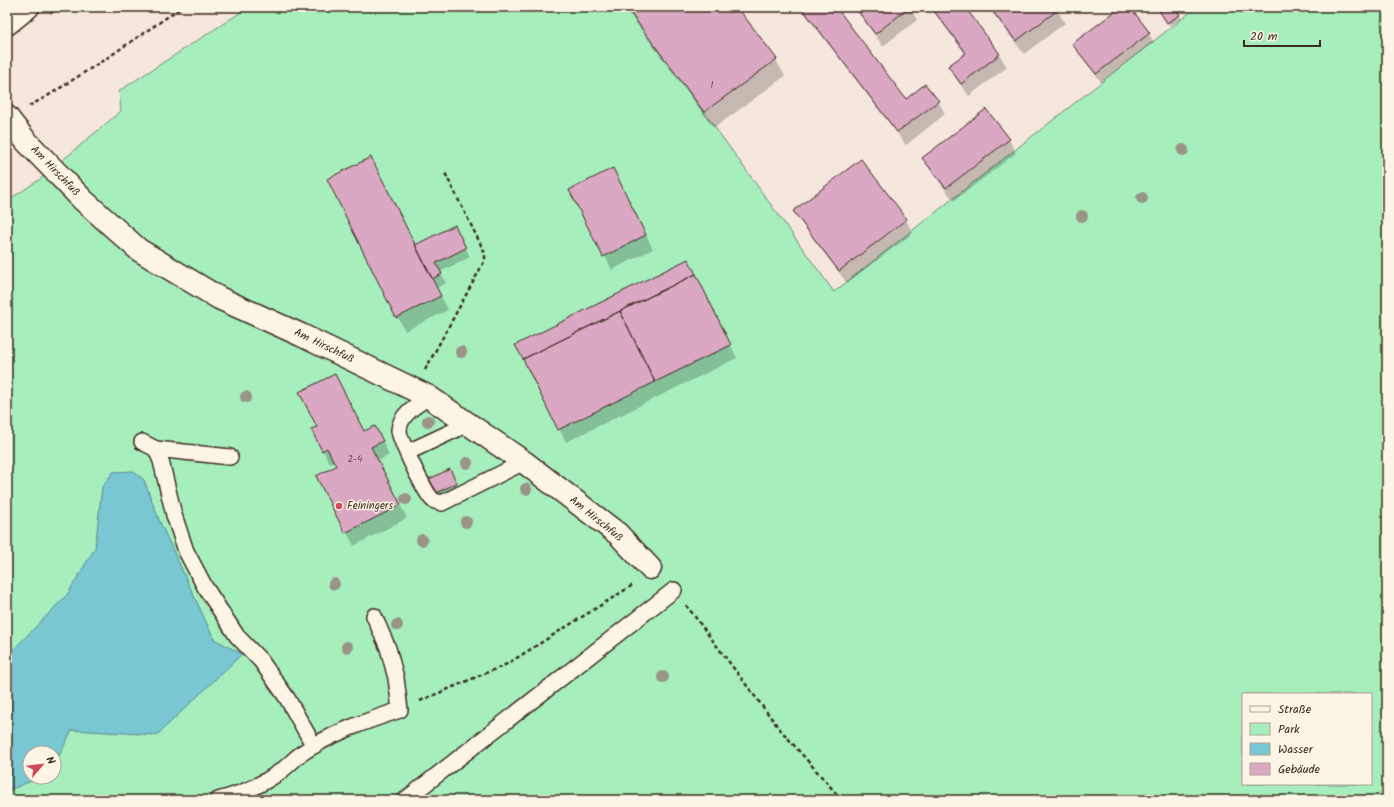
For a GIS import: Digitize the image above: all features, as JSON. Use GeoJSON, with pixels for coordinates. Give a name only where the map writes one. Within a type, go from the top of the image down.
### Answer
{"type":"FeatureCollection","features":[{"type":"Feature","properties":{"kind":"street"},"geometry":{"type":"LineString","coordinates":[[7,24],[28,7]]}},
{"type":"Feature","properties":{"kind":"street","name":"Am Hirschfuß"},"geometry":{"type":"LineString","coordinates":[[7,117],[26,141],[83,200],[139,250],[219,298],[301,335],[422,393],[524,462],[618,534],[650,568]]}},
{"type":"Feature","properties":{"kind":"lane"},"geometry":{"type":"LineString","coordinates":[[422,393],[404,416],[399,431],[424,488],[434,500],[442,502],[524,462]]}},
{"type":"Feature","properties":{"kind":"lane"},"geometry":{"type":"LineString","coordinates":[[408,452],[468,424]]}},
{"type":"Feature","properties":{"kind":"lane"},"geometry":{"type":"LineString","coordinates":[[142,442],[156,449],[230,457]]}},
{"type":"Feature","properties":{"kind":"lane"},"geometry":{"type":"LineString","coordinates":[[156,449],[161,461],[174,515],[186,551],[205,587],[237,636],[261,661],[287,698],[314,746]]}},
{"type":"Feature","properties":{"kind":"lane"},"geometry":{"type":"LineString","coordinates":[[405,800],[674,590]]}},
{"type":"Feature","properties":{"kind":"lane"},"geometry":{"type":"LineString","coordinates":[[218,800],[238,795],[262,784],[301,754],[326,739],[366,720],[400,710],[396,678],[388,648],[374,616]]}},
{"type":"Feature","properties":{"kind":"path"},"geometry":{"type":"LineString","coordinates":[[7,117],[46,97],[182,7]]}},
{"type":"Feature","properties":{"kind":"path"},"geometry":{"type":"LineString","coordinates":[[422,393],[486,260],[485,253],[479,239],[445,173]]}},
{"type":"Feature","properties":{"kind":"path"},"geometry":{"type":"LineString","coordinates":[[400,710],[507,664],[638,581],[650,568]]}},
{"type":"Feature","properties":{"kind":"path"},"geometry":{"type":"LineString","coordinates":[[674,590],[778,727],[842,800]]}},
{"type":"Feature","properties":{"kind":"green space"},"geometry":{"type":"Polygon","coordinates":[[[249,7],[628,7],[834,292],[1197,7],[1387,7],[1387,800],[7,800],[7,201],[39,180],[121,111],[119,91],[249,7]]]}},
{"type":"Feature","properties":{"kind":"water"},"geometry":{"type":"Polygon","coordinates":[[[133,471],[144,480],[159,520],[214,639],[242,654],[157,735],[72,730],[62,750],[62,745],[22,745],[22,785],[7,791],[7,656],[67,595],[95,548],[102,487],[113,472],[133,471]]]}},
{"type":"Feature","properties":{"kind":"building"},"geometry":{"type":"Polygon","coordinates":[[[626,7],[737,7],[777,59],[704,112],[626,7]]]}},
{"type":"Feature","properties":{"kind":"building"},"geometry":{"type":"Polygon","coordinates":[[[801,7],[836,7],[906,99],[925,84],[939,101],[897,132],[801,7]]]}},
{"type":"Feature","properties":{"kind":"building"},"geometry":{"type":"Polygon","coordinates":[[[855,7],[910,7],[875,34],[855,7]]]}},
{"type":"Feature","properties":{"kind":"building"},"geometry":{"type":"Polygon","coordinates":[[[931,7],[965,7],[1000,54],[961,84],[948,66],[966,53],[931,7]]]}},
{"type":"Feature","properties":{"kind":"building"},"geometry":{"type":"Polygon","coordinates":[[[989,7],[1056,7],[1058,10],[1016,41],[989,7]]]}},
{"type":"Feature","properties":{"kind":"building"},"geometry":{"type":"Polygon","coordinates":[[[1121,7],[1130,7],[1150,33],[1096,74],[1072,44],[1121,7]]]}},
{"type":"Feature","properties":{"kind":"building"},"geometry":{"type":"Polygon","coordinates":[[[1160,7],[1175,7],[1180,15],[1167,23],[1158,9],[1160,7]]]}},
{"type":"Feature","properties":{"kind":"building"},"geometry":{"type":"Polygon","coordinates":[[[986,109],[1010,139],[946,188],[922,158],[986,109]]]}},
{"type":"Feature","properties":{"kind":"building"},"geometry":{"type":"Polygon","coordinates":[[[371,157],[441,296],[396,318],[327,179],[371,157]]]}},
{"type":"Feature","properties":{"kind":"building"},"geometry":{"type":"Polygon","coordinates":[[[861,159],[907,219],[839,271],[793,211],[861,159]]]}},
{"type":"Feature","properties":{"kind":"building"},"geometry":{"type":"Polygon","coordinates":[[[613,168],[646,235],[603,257],[569,190],[613,168]]]}},
{"type":"Feature","properties":{"kind":"building"},"geometry":{"type":"Polygon","coordinates":[[[455,225],[466,248],[436,263],[442,274],[432,279],[415,245],[455,225]]]}},
{"type":"Feature","properties":{"kind":"building"},"geometry":{"type":"Polygon","coordinates":[[[688,259],[696,274],[523,359],[515,345],[688,259]]]}},
{"type":"Feature","properties":{"kind":"building"},"geometry":{"type":"Polygon","coordinates":[[[696,274],[731,345],[655,382],[620,311],[696,274]]]}},
{"type":"Feature","properties":{"kind":"building"},"geometry":{"type":"Polygon","coordinates":[[[620,311],[655,382],[558,430],[523,359],[620,311]]]}},
{"type":"Feature","properties":{"kind":"building"},"geometry":{"type":"Polygon","coordinates":[[[335,374],[364,431],[375,426],[383,441],[371,447],[401,505],[345,533],[316,476],[336,466],[327,448],[322,451],[311,429],[317,427],[299,392],[335,374]]]}},
{"type":"Feature","properties":{"kind":"building"},"geometry":{"type":"Polygon","coordinates":[[[450,469],[457,483],[436,493],[429,479],[450,469]]]}},
{"type":"Feature","properties":{"kind":"place","name":"Feiningers"},"geometry":{"type":"Point","coordinates":[339,506]}}]}
